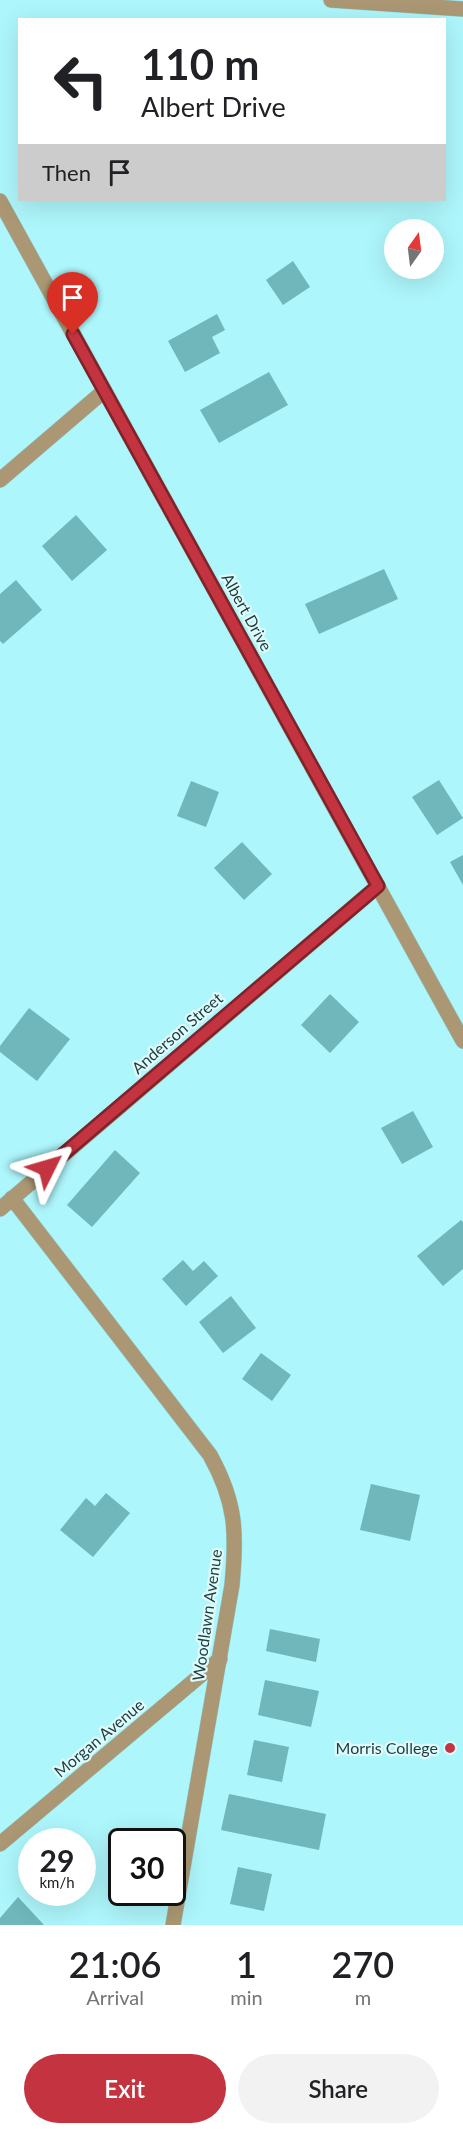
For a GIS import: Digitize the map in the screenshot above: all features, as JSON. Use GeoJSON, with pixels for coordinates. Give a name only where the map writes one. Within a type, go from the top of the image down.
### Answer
{"type":"FeatureCollection","features":[{"type":"Feature","properties":{"kind":"street"},"geometry":{"type":"LineString","coordinates":[[331,0],[463,9]]}},
{"type":"Feature","properties":{"kind":"street","name":"Albert Drive"},"geometry":{"type":"LineString","coordinates":[[0,201],[463,1041]]}},
{"type":"Feature","properties":{"kind":"street"},"geometry":{"type":"LineString","coordinates":[[0,480],[104,391]]}},
{"type":"Feature","properties":{"kind":"street","name":"Anderson Street"},"geometry":{"type":"LineString","coordinates":[[6,1203],[378,886]]}},
{"type":"Feature","properties":{"kind":"street","name":"Woodlawn Avenue"},"geometry":{"type":"LineString","coordinates":[[6,1203],[210,1455],[222,1476],[230,1498],[235,1550],[220,1659],[173,1925]]}},
{"type":"Feature","properties":{"kind":"street","name":"Morgan Avenue"},"geometry":{"type":"LineString","coordinates":[[0,1844],[220,1659]]}},
{"type":"Feature","properties":{"kind":"building"},"geometry":{"type":"Polygon","coordinates":[[[293,261],[310,287],[283,305],[266,280],[293,261]]]}},
{"type":"Feature","properties":{"kind":"building"},"geometry":{"type":"Polygon","coordinates":[[[217,314],[225,330],[212,337],[220,353],[185,372],[168,341],[217,314]]]}},
{"type":"Feature","properties":{"kind":"building"},"geometry":{"type":"Polygon","coordinates":[[[269,372],[288,405],[219,443],[200,410],[269,372]]]}},
{"type":"Feature","properties":{"kind":"building"},"geometry":{"type":"Polygon","coordinates":[[[76,515],[107,550],[72,581],[42,546],[76,515]]]}},
{"type":"Feature","properties":{"kind":"building"},"geometry":{"type":"Polygon","coordinates":[[[384,569],[398,599],[319,634],[305,604],[384,569]]]}},
{"type":"Feature","properties":{"kind":"building"},"geometry":{"type":"Polygon","coordinates":[[[16,580],[42,610],[3,644],[0,641],[0,594],[16,580]]]}},
{"type":"Feature","properties":{"kind":"building"},"geometry":{"type":"Polygon","coordinates":[[[439,780],[463,818],[437,835],[412,797],[439,780]]]}},
{"type":"Feature","properties":{"kind":"building"},"geometry":{"type":"Polygon","coordinates":[[[191,781],[219,792],[206,827],[177,816],[191,781]]]}},
{"type":"Feature","properties":{"kind":"building"},"geometry":{"type":"Polygon","coordinates":[[[242,842],[272,874],[244,900],[214,868],[242,842]]]}},
{"type":"Feature","properties":{"kind":"building"},"geometry":{"type":"Polygon","coordinates":[[[463,855],[463,885],[450,862],[463,855]]]}},
{"type":"Feature","properties":{"kind":"building"},"geometry":{"type":"Polygon","coordinates":[[[330,994],[359,1022],[330,1053],[301,1025],[330,994]]]}},
{"type":"Feature","properties":{"kind":"building"},"geometry":{"type":"Polygon","coordinates":[[[29,1008],[70,1039],[37,1081],[0,1052],[0,1046],[29,1008]]]}},
{"type":"Feature","properties":{"kind":"building"},"geometry":{"type":"Polygon","coordinates":[[[413,1111],[433,1147],[402,1164],[381,1128],[413,1111]]]}},
{"type":"Feature","properties":{"kind":"building"},"geometry":{"type":"Polygon","coordinates":[[[115,1150],[140,1173],[92,1227],[67,1205],[115,1150]]]}},
{"type":"Feature","properties":{"kind":"building"},"geometry":{"type":"Polygon","coordinates":[[[461,1220],[463,1222],[463,1269],[443,1286],[417,1256],[461,1220]]]}},
{"type":"Feature","properties":{"kind":"building"},"geometry":{"type":"Polygon","coordinates":[[[183,1260],[193,1271],[204,1261],[218,1276],[186,1306],[162,1279],[183,1260]]]}},
{"type":"Feature","properties":{"kind":"building"},"geometry":{"type":"Polygon","coordinates":[[[231,1296],[256,1328],[223,1353],[199,1322],[231,1296]]]}},
{"type":"Feature","properties":{"kind":"building"},"geometry":{"type":"Polygon","coordinates":[[[261,1353],[291,1375],[272,1401],[242,1379],[261,1353]]]}},
{"type":"Feature","properties":{"kind":"building"},"geometry":{"type":"Polygon","coordinates":[[[371,1484],[420,1495],[410,1541],[360,1530],[371,1484]]]}},
{"type":"Feature","properties":{"kind":"building"},"geometry":{"type":"Polygon","coordinates":[[[106,1493],[130,1513],[93,1557],[60,1530],[86,1498],[95,1506],[106,1493]]]}},
{"type":"Feature","properties":{"kind":"building"},"geometry":{"type":"Polygon","coordinates":[[[270,1629],[320,1639],[316,1662],[266,1651],[270,1629]]]}},
{"type":"Feature","properties":{"kind":"building"},"geometry":{"type":"Polygon","coordinates":[[[265,1680],[319,1691],[311,1727],[258,1715],[265,1680]]]}},
{"type":"Feature","properties":{"kind":"building"},"geometry":{"type":"Polygon","coordinates":[[[254,1740],[289,1747],[282,1782],[247,1775],[254,1740]]]}},
{"type":"Feature","properties":{"kind":"building"},"geometry":{"type":"Polygon","coordinates":[[[229,1794],[326,1814],[319,1850],[221,1830],[229,1794]]]}},
{"type":"Feature","properties":{"kind":"building"},"geometry":{"type":"Polygon","coordinates":[[[238,1867],[272,1874],[264,1911],[230,1904],[238,1867]]]}},
{"type":"Feature","properties":{"kind":"building"},"geometry":{"type":"Polygon","coordinates":[[[18,1897],[18,1906],[26,1906],[44,1925],[0,1925],[0,1918],[18,1897]]]}},
{"type":"Feature","properties":{"kind":"place","name":"Morris College"},"geometry":{"type":"Point","coordinates":[450,1748]}},
{"type":"Feature","properties":{"kind":"route"},"geometry":{"type":"LineString","coordinates":[[47,1168],[378,886],[73,334]]}}]}
